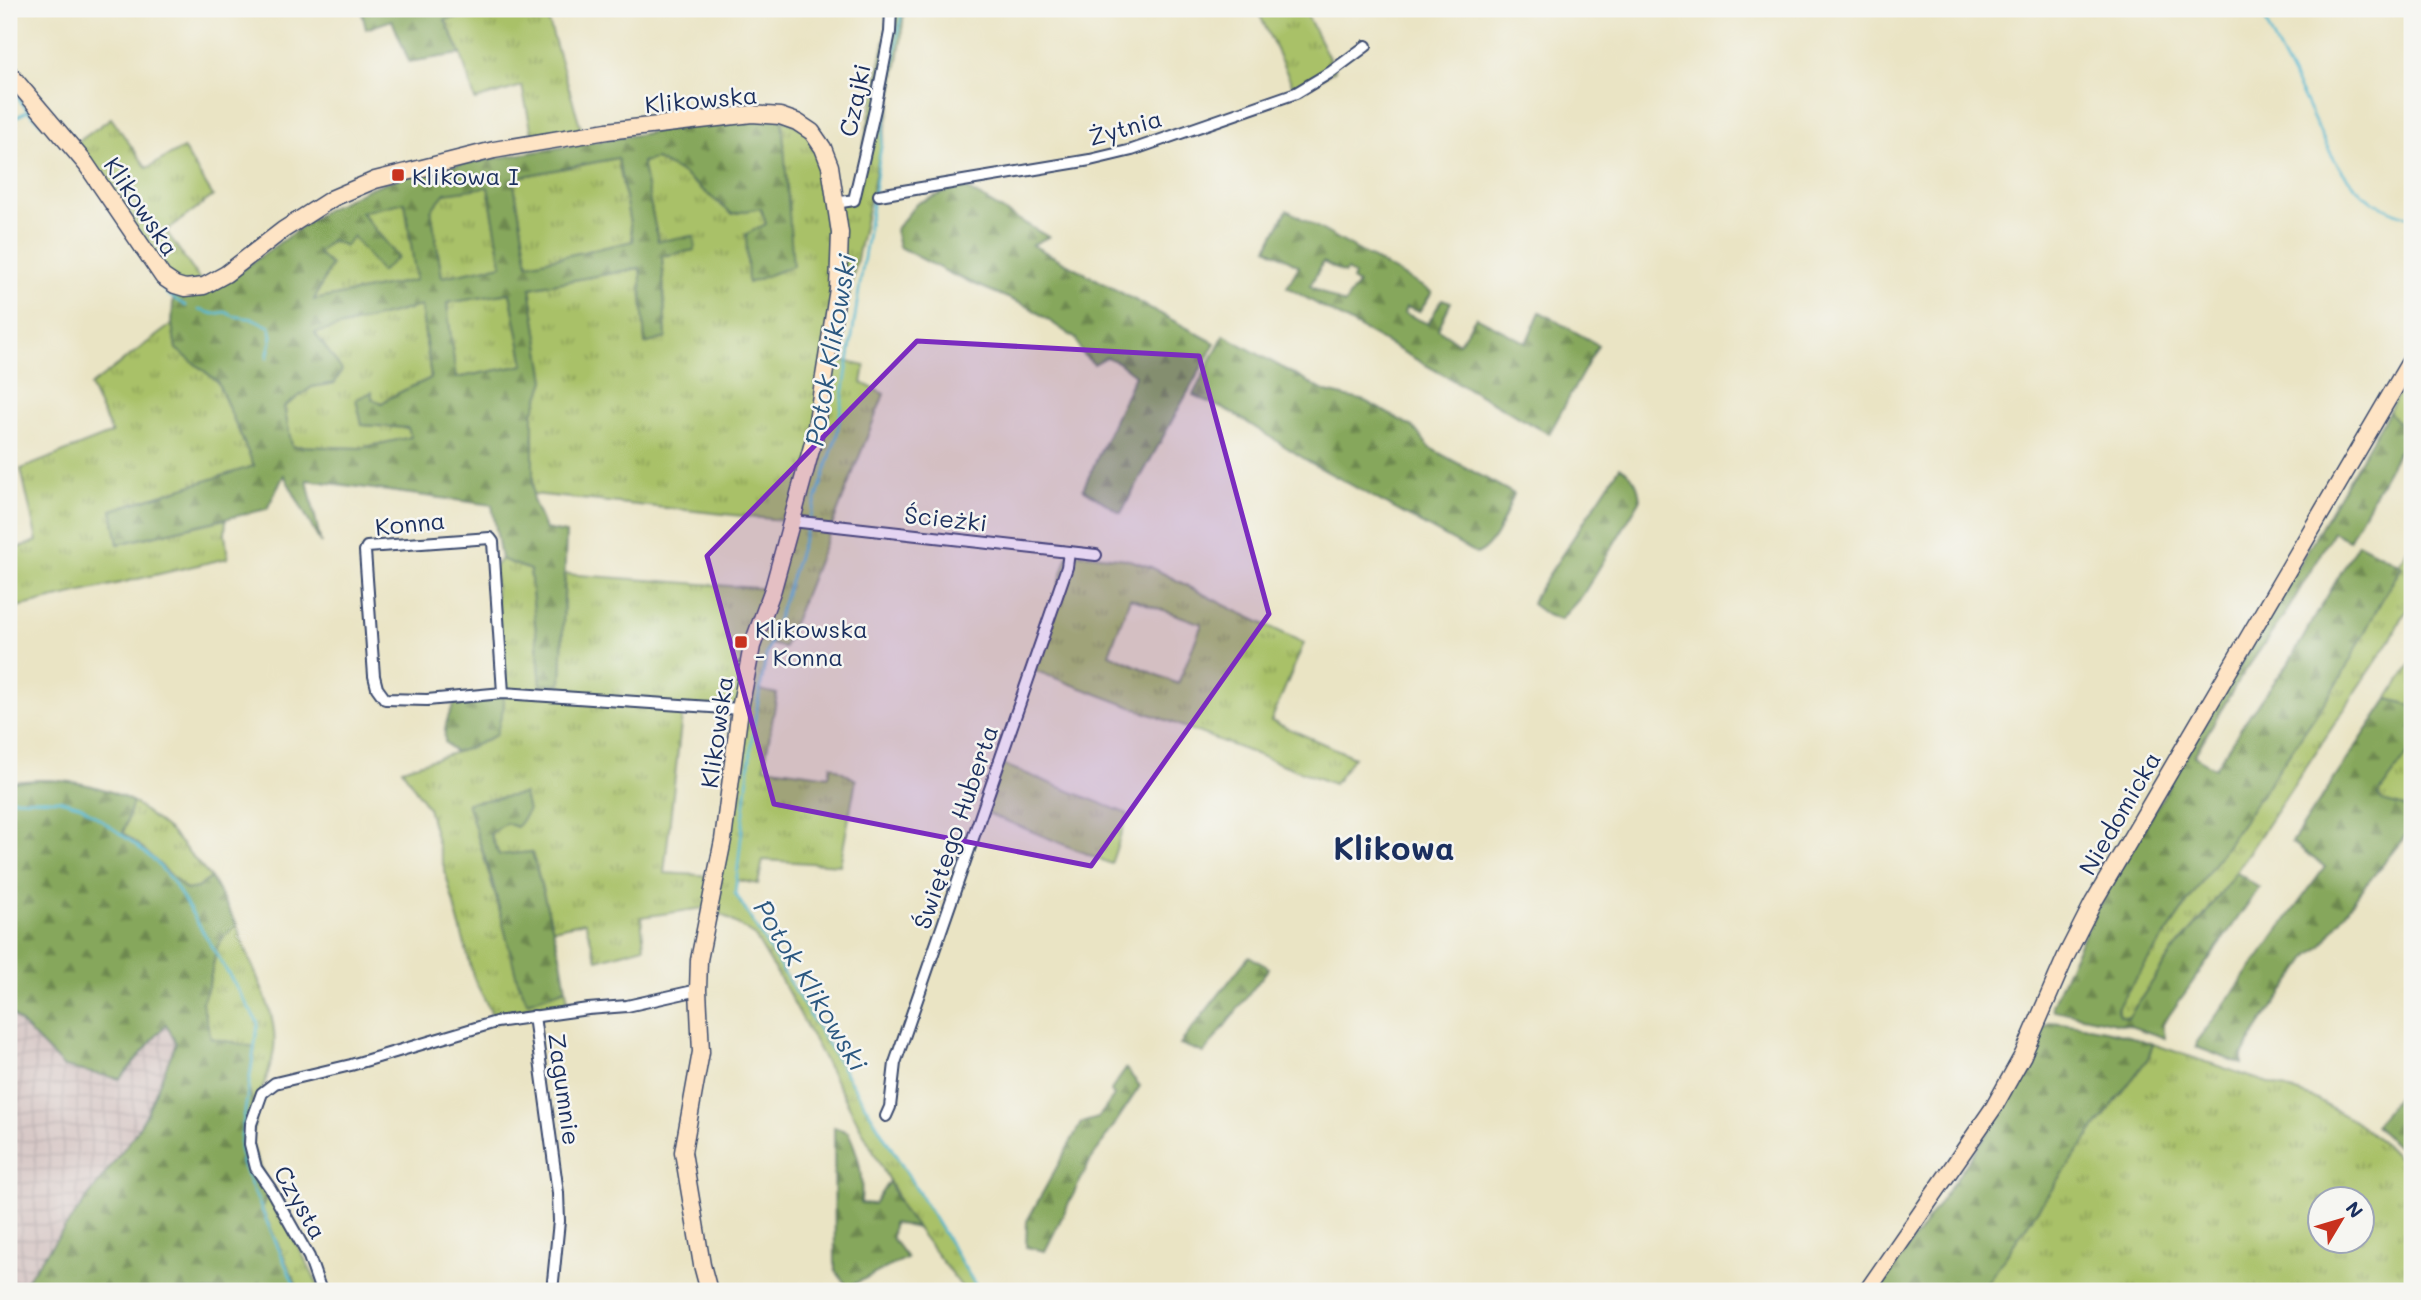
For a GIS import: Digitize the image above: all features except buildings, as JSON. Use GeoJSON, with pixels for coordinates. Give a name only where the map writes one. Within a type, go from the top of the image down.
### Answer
{"type":"FeatureCollection","features":[{"type":"Feature","properties":{"kind":"street","name":"Czajki"},"geometry":{"type":"LineString","coordinates":[[835,203],[853,200],[880,83],[890,32],[891,9]]}},
{"type":"Feature","properties":{"kind":"street","name":"Żytnia"},"geometry":{"type":"LineString","coordinates":[[879,195],[1090,160],[1132,150],[1296,93],[1366,46]]}},
{"type":"Feature","properties":{"kind":"street","name":"Klikowska"},"geometry":{"type":"LineString","coordinates":[[9,73],[86,164],[163,277],[185,288],[204,286],[226,274],[314,208],[333,198],[375,180],[494,150],[607,131],[752,114],[780,116],[797,122],[811,132],[823,148],[830,166],[840,233],[838,289],[798,521],[752,646],[740,709],[731,789],[699,960],[701,1052],[684,1152],[702,1265],[709,1291]]}},
{"type":"Feature","properties":{"kind":"street","name":"Niedomicka"},"geometry":{"type":"LineString","coordinates":[[1867,1291],[1994,1107],[2023,1055],[2066,956],[2093,903],[2412,358]]}},
{"type":"Feature","properties":{"kind":"street","name":"Ścieżki"},"geometry":{"type":"LineString","coordinates":[[798,521],[1096,555]]}},
{"type":"Feature","properties":{"kind":"street","name":"Konna"},"geometry":{"type":"LineString","coordinates":[[503,693],[493,542],[490,538],[366,547],[374,676],[377,688],[385,699],[427,700],[503,693],[740,709]]}},
{"type":"Feature","properties":{"kind":"street","name":"Świętego Huberta"},"geometry":{"type":"LineString","coordinates":[[886,1116],[890,1107],[895,1063],[1067,567],[1069,552]]}},
{"type":"Feature","properties":{"kind":"street","name":"Zagumnie"},"geometry":{"type":"LineString","coordinates":[[552,1291],[559,1221],[558,1193],[534,1016],[627,1006],[698,990]]}},
{"type":"Feature","properties":{"kind":"street","name":"Czysta"},"geometry":{"type":"LineString","coordinates":[[321,1291],[309,1257],[256,1168],[250,1144],[251,1124],[262,1093],[275,1083],[351,1065],[496,1022],[534,1016]]}},
{"type":"Feature","properties":{"kind":"highlighted area"},"geometry":{"type":"Polygon","coordinates":[[[917,341],[1199,356],[1269,614],[1091,866],[774,804],[707,556],[917,341]]]}},
{"type":"Feature","properties":{"kind":"shaded area"},"geometry":{"type":"Polygon","coordinates":[[[9,1011],[64,1067],[120,1079],[166,1024],[176,1043],[137,1131],[18,1291],[9,1291],[9,1011]]]}},
{"type":"Feature","properties":{"kind":"green space"},"geometry":{"type":"Polygon","coordinates":[[[361,9],[457,9],[463,16],[445,20],[461,54],[409,62],[392,20],[366,29],[361,9]]]}},
{"type":"Feature","properties":{"kind":"green space"},"geometry":{"type":"Polygon","coordinates":[[[520,9],[545,9],[583,135],[534,143],[522,86],[475,100],[461,54],[445,19],[520,9]]]}},
{"type":"Feature","properties":{"kind":"green space"},"geometry":{"type":"Polygon","coordinates":[[[891,9],[904,9],[889,112],[835,359],[865,366],[862,383],[884,394],[784,647],[769,644],[760,690],[777,694],[764,767],[829,776],[831,765],[856,780],[840,865],[763,860],[758,884],[737,880],[735,893],[979,1291],[965,1291],[902,1209],[787,990],[754,935],[710,907],[641,917],[644,947],[597,960],[585,922],[553,929],[532,852],[499,855],[490,833],[506,823],[517,827],[468,804],[527,1002],[566,989],[569,1011],[496,1022],[474,979],[428,808],[402,769],[470,748],[504,706],[494,567],[501,559],[530,570],[541,684],[561,683],[565,574],[770,589],[791,521],[533,494],[533,413],[545,381],[530,288],[641,268],[645,343],[666,338],[662,256],[695,250],[693,236],[658,242],[642,161],[656,159],[682,173],[732,214],[760,208],[766,224],[792,266],[782,119],[812,132],[835,203],[853,200],[891,9]],[[683,706],[664,873],[716,876],[740,709],[683,706]]]}},
{"type":"Feature","properties":{"kind":"green space"},"geometry":{"type":"Polygon","coordinates":[[[1257,9],[1304,9],[1335,70],[1296,93],[1257,9]]]}},
{"type":"Feature","properties":{"kind":"green space"},"geometry":{"type":"Polygon","coordinates":[[[111,118],[147,168],[183,148],[213,196],[166,231],[204,286],[175,285],[71,147],[111,118]]]}},
{"type":"Feature","properties":{"kind":"green space"},"geometry":{"type":"Polygon","coordinates":[[[782,118],[793,266],[748,283],[746,234],[766,224],[761,208],[732,214],[682,173],[656,159],[642,162],[658,241],[694,236],[695,250],[662,256],[666,338],[645,344],[640,268],[530,288],[545,381],[533,413],[533,500],[545,529],[566,533],[561,684],[541,685],[530,570],[501,559],[492,505],[307,480],[321,544],[284,475],[267,509],[118,544],[112,510],[254,466],[217,381],[176,349],[172,324],[174,281],[217,288],[325,210],[370,188],[420,171],[707,123],[782,118]],[[618,158],[513,178],[528,264],[633,241],[618,158]],[[488,187],[445,193],[431,210],[442,277],[502,265],[488,187]],[[405,202],[361,212],[398,257],[381,272],[353,236],[345,246],[331,240],[318,253],[331,265],[314,300],[416,280],[405,202]],[[510,293],[447,303],[456,378],[524,365],[510,293]],[[421,306],[315,333],[342,370],[335,383],[312,387],[284,407],[292,446],[361,448],[411,437],[408,428],[362,425],[356,399],[372,392],[372,399],[382,403],[431,378],[421,306]]]}},
{"type":"Feature","properties":{"kind":"green space"},"geometry":{"type":"Polygon","coordinates":[[[618,158],[633,241],[528,265],[513,178],[618,158]]]}},
{"type":"Feature","properties":{"kind":"green space"},"geometry":{"type":"Polygon","coordinates":[[[488,186],[502,265],[442,278],[431,209],[444,193],[488,186]]]}},
{"type":"Feature","properties":{"kind":"green space"},"geometry":{"type":"Polygon","coordinates":[[[962,186],[1048,237],[1032,245],[1215,343],[1121,513],[1083,489],[1135,375],[1106,357],[1094,364],[1082,354],[1076,339],[1029,307],[951,274],[899,247],[895,230],[917,203],[962,186]]]}},
{"type":"Feature","properties":{"kind":"green space"},"geometry":{"type":"Polygon","coordinates":[[[405,202],[417,280],[313,300],[331,266],[317,253],[328,244],[347,237],[356,238],[397,257],[361,212],[405,202]]]}},
{"type":"Feature","properties":{"kind":"green space"},"geometry":{"type":"Polygon","coordinates":[[[1287,210],[1432,292],[1419,312],[1406,307],[1404,313],[1428,324],[1442,299],[1451,302],[1438,329],[1459,343],[1476,317],[1526,343],[1540,312],[1598,345],[1549,434],[1287,287],[1299,266],[1267,248],[1287,210]],[[1323,262],[1310,286],[1344,304],[1358,284],[1352,280],[1354,275],[1347,270],[1344,273],[1323,262]]]}},
{"type":"Feature","properties":{"kind":"green space"},"geometry":{"type":"Polygon","coordinates":[[[510,293],[524,365],[455,378],[446,303],[510,293]]]}},
{"type":"Feature","properties":{"kind":"green space"},"geometry":{"type":"Polygon","coordinates":[[[421,306],[431,378],[382,403],[372,399],[372,393],[362,425],[408,428],[412,437],[361,448],[292,446],[284,407],[312,387],[335,383],[314,333],[421,306]]]}},
{"type":"Feature","properties":{"kind":"green space"},"geometry":{"type":"Polygon","coordinates":[[[172,324],[176,349],[217,381],[254,466],[112,510],[118,544],[226,519],[228,558],[9,609],[9,551],[37,541],[21,469],[112,433],[90,386],[172,324]]]}},
{"type":"Feature","properties":{"kind":"green space"},"geometry":{"type":"Polygon","coordinates":[[[1224,335],[1326,392],[1365,401],[1413,427],[1430,448],[1514,494],[1490,544],[1477,554],[1311,463],[1234,414],[1193,395],[1224,335]]]}},
{"type":"Feature","properties":{"kind":"green space"},"geometry":{"type":"Polygon","coordinates":[[[2412,370],[2412,428],[2404,441],[2404,431],[2389,411],[2412,370]]]}},
{"type":"Feature","properties":{"kind":"green space"},"geometry":{"type":"Polygon","coordinates":[[[2389,411],[2404,431],[2404,441],[2349,540],[2333,532],[2289,608],[2237,683],[2194,756],[2215,768],[2252,711],[2288,664],[2358,543],[2402,566],[2341,678],[2130,987],[2117,1008],[2120,1015],[2128,1018],[2171,954],[2204,916],[2236,872],[2259,888],[2163,1024],[2165,1038],[2130,1026],[2053,1010],[2052,1005],[2069,966],[2098,907],[2389,411]]]}},
{"type":"Feature","properties":{"kind":"green space"},"geometry":{"type":"Polygon","coordinates":[[[1620,467],[1635,481],[1640,501],[1582,596],[1560,620],[1547,615],[1532,604],[1536,594],[1620,467]]]}},
{"type":"Feature","properties":{"kind":"green space"},"geometry":{"type":"Polygon","coordinates":[[[2412,541],[2412,605],[2236,872],[2204,916],[2171,954],[2128,1018],[2120,1016],[2117,1008],[2130,987],[2308,726],[2402,566],[2399,564],[2412,541]]]}},
{"type":"Feature","properties":{"kind":"green space"},"geometry":{"type":"Polygon","coordinates":[[[1069,552],[1126,559],[1151,567],[1304,643],[1271,721],[1354,757],[1334,784],[1031,669],[1069,552]],[[1130,598],[1109,654],[1178,684],[1202,624],[1130,598]]]}},
{"type":"Feature","properties":{"kind":"green space"},"geometry":{"type":"Polygon","coordinates":[[[2412,662],[2412,705],[2388,699],[2412,662]]]}},
{"type":"Feature","properties":{"kind":"green space"},"geometry":{"type":"Polygon","coordinates":[[[503,693],[504,706],[496,735],[455,752],[445,742],[445,730],[458,697],[503,693]]]}},
{"type":"Feature","properties":{"kind":"green space"},"geometry":{"type":"Polygon","coordinates":[[[2388,699],[2412,705],[2412,748],[2378,795],[2382,801],[2405,807],[2411,815],[2410,830],[2357,896],[2322,946],[2310,955],[2260,1025],[2242,1055],[2242,1064],[2196,1047],[2325,867],[2292,842],[2388,699]]]}},
{"type":"Feature","properties":{"kind":"green space"},"geometry":{"type":"Polygon","coordinates":[[[2412,748],[2412,826],[2410,830],[2411,815],[2381,801],[2378,795],[2412,748]]]}},
{"type":"Feature","properties":{"kind":"green space"},"geometry":{"type":"Polygon","coordinates":[[[999,763],[1128,814],[1111,864],[982,811],[999,763]]]}},
{"type":"Feature","properties":{"kind":"green space"},"geometry":{"type":"Polygon","coordinates":[[[40,780],[88,785],[133,802],[123,833],[186,890],[197,888],[211,878],[237,925],[223,937],[217,947],[202,1003],[211,1038],[255,1047],[248,1088],[256,1112],[251,1144],[268,1187],[262,1209],[299,1291],[18,1291],[137,1131],[176,1043],[166,1024],[120,1079],[64,1067],[9,1011],[9,825],[12,821],[9,821],[9,782],[40,780]]]}},
{"type":"Feature","properties":{"kind":"green space"},"geometry":{"type":"Polygon","coordinates":[[[524,794],[528,811],[517,827],[506,823],[490,834],[499,855],[532,852],[561,959],[566,989],[527,1002],[517,979],[492,880],[467,803],[524,794]]]}},
{"type":"Feature","properties":{"kind":"green space"},"geometry":{"type":"Polygon","coordinates":[[[133,802],[171,832],[211,878],[197,888],[186,890],[123,833],[133,802]]]}},
{"type":"Feature","properties":{"kind":"green space"},"geometry":{"type":"Polygon","coordinates":[[[237,925],[267,1002],[274,1034],[273,1057],[256,1112],[248,1088],[255,1048],[211,1038],[202,1002],[217,947],[223,937],[237,925]]]}},
{"type":"Feature","properties":{"kind":"green space"},"geometry":{"type":"Polygon","coordinates":[[[1249,956],[1269,968],[1204,1053],[1180,1044],[1249,956]]]}},
{"type":"Feature","properties":{"kind":"green space"},"geometry":{"type":"Polygon","coordinates":[[[2050,1022],[2102,1029],[2153,1044],[2148,1058],[2087,1139],[1981,1291],[1878,1291],[2003,1111],[2044,1027],[2050,1022]]]}},
{"type":"Feature","properties":{"kind":"green space"},"geometry":{"type":"Polygon","coordinates":[[[2153,1044],[2313,1098],[2354,1121],[2385,1144],[2412,1172],[2412,1291],[1981,1291],[2087,1139],[2148,1058],[2153,1044]]]}},
{"type":"Feature","properties":{"kind":"green space"},"geometry":{"type":"Polygon","coordinates":[[[1126,1069],[1140,1086],[1089,1163],[1045,1251],[1026,1247],[1027,1221],[1081,1123],[1098,1118],[1114,1096],[1111,1090],[1126,1069]]]}},
{"type":"Feature","properties":{"kind":"green space"},"geometry":{"type":"Polygon","coordinates":[[[2401,1092],[2412,1100],[2412,1160],[2375,1126],[2401,1092]]]}},
{"type":"Feature","properties":{"kind":"green space"},"geometry":{"type":"Polygon","coordinates":[[[834,1127],[848,1132],[858,1158],[862,1184],[861,1203],[874,1204],[889,1181],[902,1209],[917,1228],[893,1223],[892,1238],[907,1258],[848,1287],[835,1270],[834,1127]]]}},
{"type":"Feature","properties":{"kind":"green space"},"geometry":{"type":"Polygon","coordinates":[[[268,1187],[321,1291],[299,1291],[262,1209],[268,1187]]]}},
{"type":"Feature","properties":{"kind":"waterway","name":"Potok Klikowski"},"geometry":{"type":"LineString","coordinates":[[810,519],[837,435],[902,9]]}},
{"type":"Feature","properties":{"kind":"waterway"},"geometry":{"type":"LineString","coordinates":[[2262,9],[2273,37],[2336,162],[2358,190],[2372,201],[2412,218]]}},
{"type":"Feature","properties":{"kind":"waterway"},"geometry":{"type":"LineString","coordinates":[[9,86],[28,111],[9,121]]}},
{"type":"Feature","properties":{"kind":"waterway"},"geometry":{"type":"LineString","coordinates":[[28,111],[42,124]]}},
{"type":"Feature","properties":{"kind":"waterway"},"geometry":{"type":"LineString","coordinates":[[160,284],[168,295],[186,306]]}},
{"type":"Feature","properties":{"kind":"waterway"},"geometry":{"type":"LineString","coordinates":[[199,310],[214,314],[225,312],[254,319],[270,327],[272,336],[267,358]]}},
{"type":"Feature","properties":{"kind":"waterway","name":"Potok Klikowski"},"geometry":{"type":"LineString","coordinates":[[808,525],[766,656],[753,731],[735,893],[979,1291]]}},
{"type":"Feature","properties":{"kind":"waterway"},"geometry":{"type":"LineString","coordinates":[[9,799],[59,800],[81,806],[155,861],[173,882],[258,1023],[240,1145],[242,1164],[297,1291]]}},
{"type":"Feature","properties":{"kind":"place","name":"Klikowa I"},"geometry":{"type":"Point","coordinates":[398,175]}},
{"type":"Feature","properties":{"kind":"place","name":"Klikowska - Konna"},"geometry":{"type":"Point","coordinates":[741,642]}},
{"type":"Feature","properties":{"kind":"district","name":"Klikowa"},"geometry":{"type":"Point","coordinates":[1394,847]}}]}
